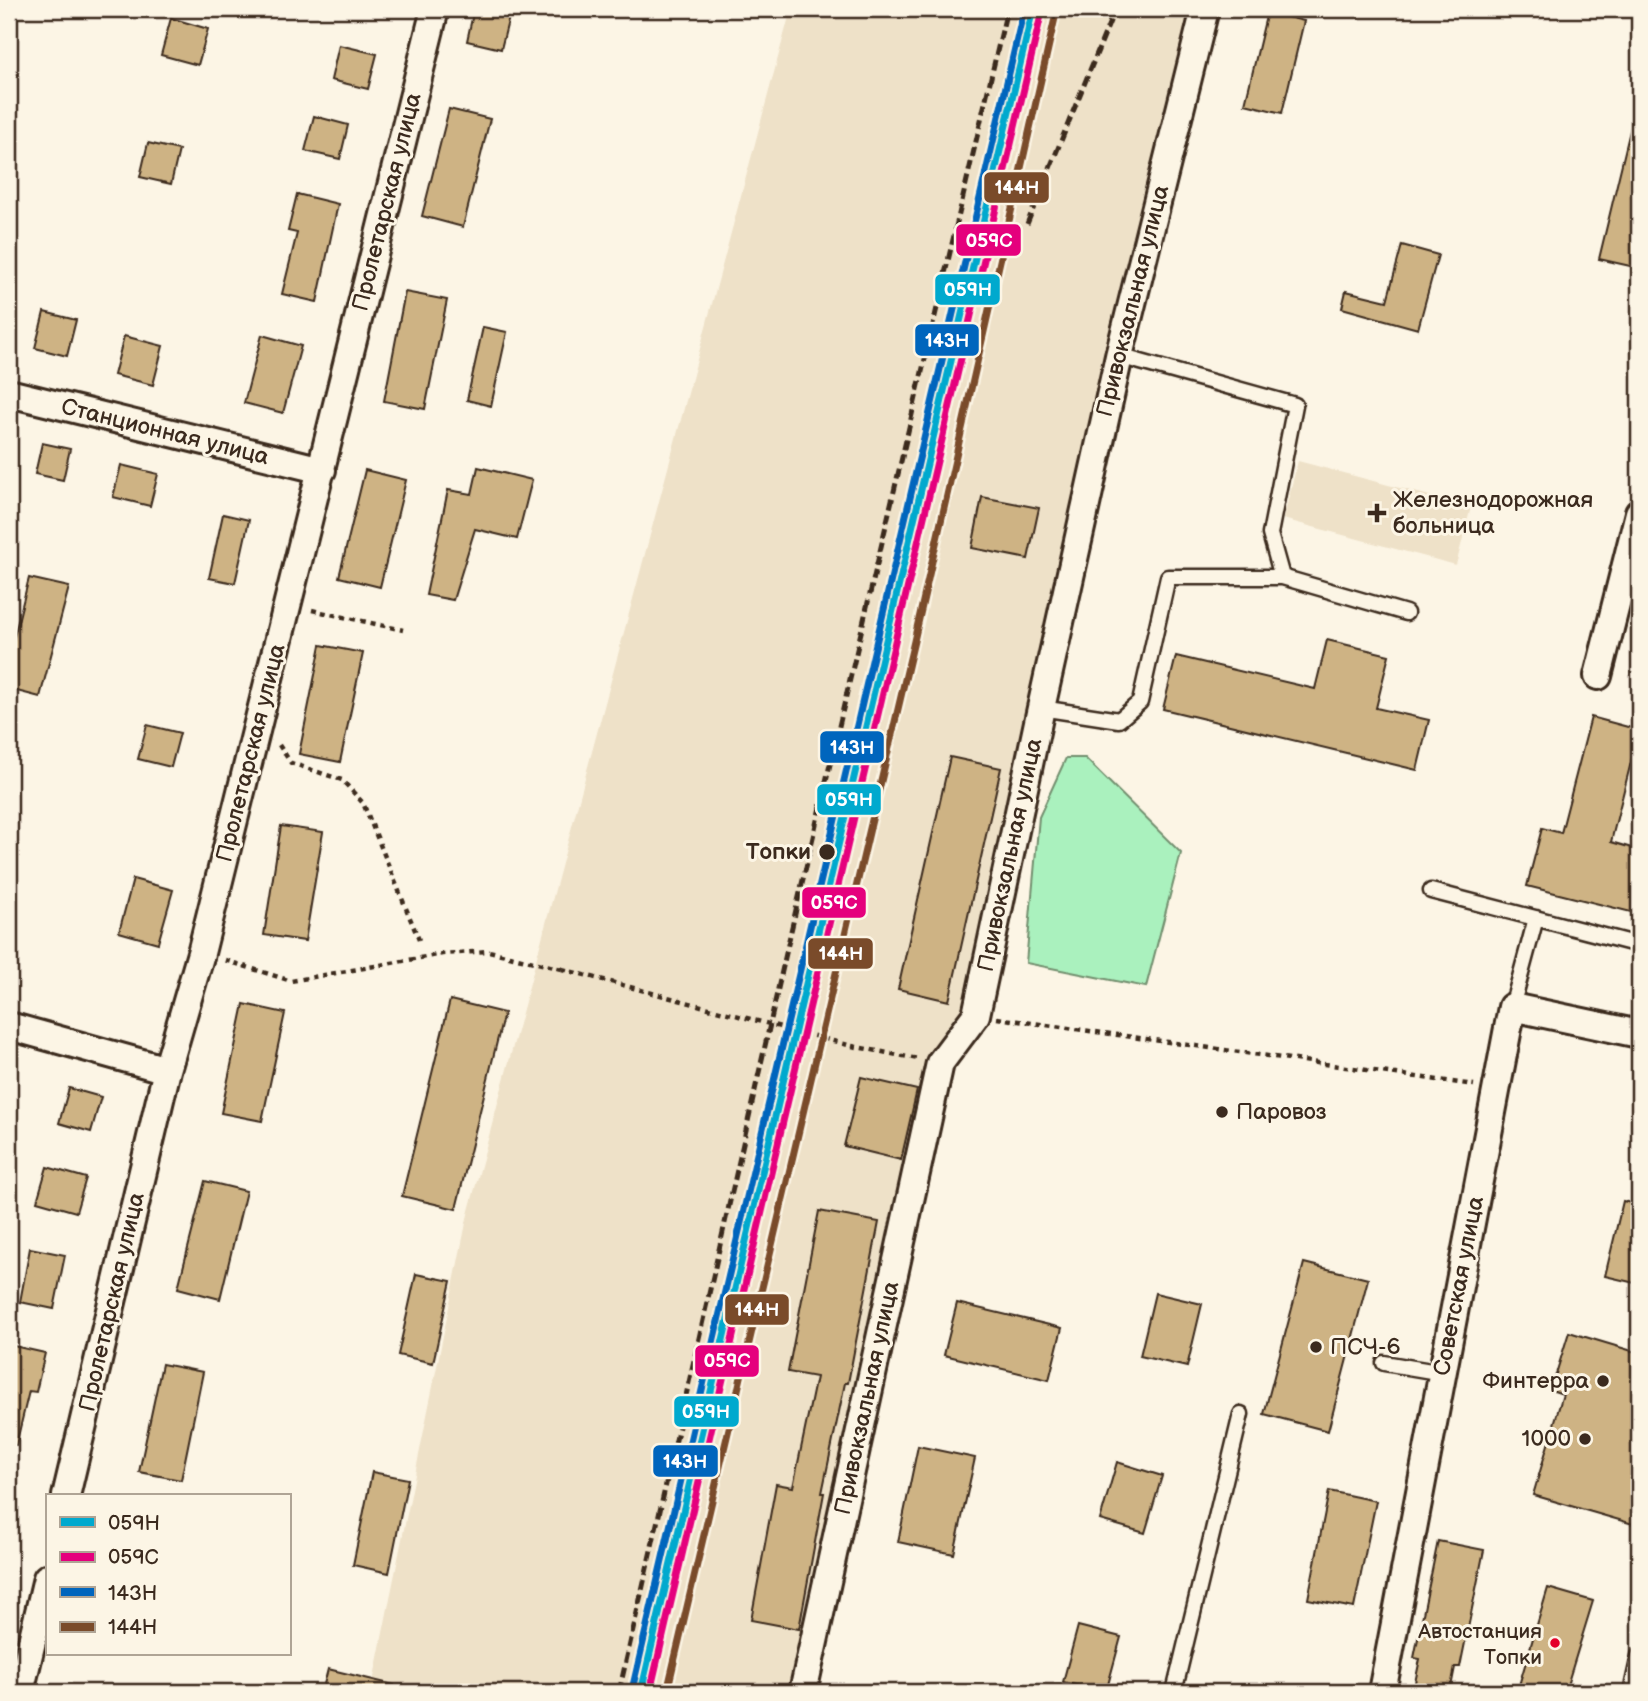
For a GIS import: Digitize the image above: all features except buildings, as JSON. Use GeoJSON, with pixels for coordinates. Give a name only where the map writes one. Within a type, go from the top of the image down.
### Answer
{"type":"FeatureCollection","features":[{"type":"Feature","properties":{"kind":"street","name":"Пролетарская улица"},"geometry":{"type":"LineString","coordinates":[[66,1494],[167,1070],[201,953],[435,9]]}},
{"type":"Feature","properties":{"kind":"street","name":"Привокзальная улица"},"geometry":{"type":"LineString","coordinates":[[803,1692],[940,1063],[976,1016],[1119,356],[1205,9]]}},
{"type":"Feature","properties":{"kind":"street","name":"Станционная улица"},"geometry":{"type":"LineString","coordinates":[[9,393],[322,470]]}},
{"type":"Feature","properties":{"kind":"street"},"geometry":{"type":"LineString","coordinates":[[1598,676],[1639,513]]}},
{"type":"Feature","properties":{"kind":"street"},"geometry":{"type":"LineString","coordinates":[[1512,1007],[1639,1034]]}},
{"type":"Feature","properties":{"kind":"street","name":"Советская улица"},"geometry":{"type":"LineString","coordinates":[[1382,1692],[1512,1007]]}},
{"type":"Feature","properties":{"kind":"street"},"geometry":{"type":"LineString","coordinates":[[9,1026],[167,1070]]}},
{"type":"Feature","properties":{"kind":"street"},"geometry":{"type":"LineString","coordinates":[[20,1692],[18,1662],[46,1581]]}},
{"type":"Feature","properties":{"kind":"lane"},"geometry":{"type":"LineString","coordinates":[[1119,356],[1295,405],[1270,534],[1282,577]]}},
{"type":"Feature","properties":{"kind":"lane"},"geometry":{"type":"LineString","coordinates":[[1041,708],[1119,720],[1140,702],[1168,577],[1282,577],[1406,613]]}},
{"type":"Feature","properties":{"kind":"lane"},"geometry":{"type":"LineString","coordinates":[[1431,891],[1639,945]]}},
{"type":"Feature","properties":{"kind":"lane"},"geometry":{"type":"LineString","coordinates":[[1512,1007],[1536,918]]}},
{"type":"Feature","properties":{"kind":"lane"},"geometry":{"type":"LineString","coordinates":[[1384,1363],[1443,1373]]}},
{"type":"Feature","properties":{"kind":"lane"},"geometry":{"type":"LineString","coordinates":[[1174,1692],[1241,1413]]}},
{"type":"Feature","properties":{"kind":"lane"},"geometry":{"type":"LineString","coordinates":[[1631,1692],[1639,1656]]}},
{"type":"Feature","properties":{"kind":"path"},"geometry":{"type":"LineString","coordinates":[[288,604],[403,630]]}},
{"type":"Feature","properties":{"kind":"path"},"geometry":{"type":"LineString","coordinates":[[260,718],[291,763],[342,780],[363,803],[419,940]]}},
{"type":"Feature","properties":{"kind":"path"},"geometry":{"type":"LineString","coordinates":[[201,953],[291,981],[442,954],[489,951],[852,1046],[940,1063]]}},
{"type":"Feature","properties":{"kind":"path"},"geometry":{"type":"LineString","coordinates":[[976,1016],[1497,1088]]}},
{"type":"Feature","properties":{"kind":"shaded area"},"geometry":{"type":"Polygon","coordinates":[[[791,9],[1209,9],[803,1692],[371,1692],[467,1218],[791,9]]]}},
{"type":"Feature","properties":{"kind":"shaded area","name":"Железнодорожная больница"},"geometry":{"type":"Polygon","coordinates":[[[1298,461],[1471,507],[1456,565],[1283,519],[1298,461]]]}},
{"type":"Feature","properties":{"kind":"green space"},"geometry":{"type":"Polygon","coordinates":[[[1066,758],[1085,758],[1181,853],[1146,987],[1026,963],[1039,817],[1066,758]]]}},
{"type":"Feature","properties":{"kind":"railway"},"geometry":{"type":"LineString","coordinates":[[619,1692],[791,931],[1007,9]]}},
{"type":"Feature","properties":{"kind":"railway"},"geometry":{"type":"LineString","coordinates":[[1027,224],[1115,9]]}},
{"type":"Feature","properties":{"kind":"transit line","name":"143Н"},"geometry":{"type":"LineString","coordinates":[[632,1690],[1024,9]]}},
{"type":"Feature","properties":{"kind":"transit line","name":"059Н"},"geometry":{"type":"LineString","coordinates":[[641,1692],[1033,9]]}},
{"type":"Feature","properties":{"kind":"transit line","name":"144Н"},"geometry":{"type":"LineString","coordinates":[[667,1692],[914,641],[1057,9]]}},
{"type":"Feature","properties":{"kind":"transit line","name":"059С"},"geometry":{"type":"LineString","coordinates":[[650,1692],[1042,11]]}},
{"type":"Feature","properties":{"kind":"place","name":"Железнодорожная больница"},"geometry":{"type":"Point","coordinates":[1377,513]}},
{"type":"Feature","properties":{"kind":"place","name":"Топки"},"geometry":{"type":"Point","coordinates":[827,852]}},
{"type":"Feature","properties":{"kind":"place","name":"Паровоз"},"geometry":{"type":"Point","coordinates":[1222,1112]}},
{"type":"Feature","properties":{"kind":"place","name":"ПСЧ-6"},"geometry":{"type":"Point","coordinates":[1316,1347]}},
{"type":"Feature","properties":{"kind":"place","name":"Финтерра"},"geometry":{"type":"Point","coordinates":[1603,1381]}},
{"type":"Feature","properties":{"kind":"place","name":"1000"},"geometry":{"type":"Point","coordinates":[1585,1439]}},
{"type":"Feature","properties":{"kind":"place","name":"Автостанция Топки"},"geometry":{"type":"Point","coordinates":[1555,1643]}}]}
